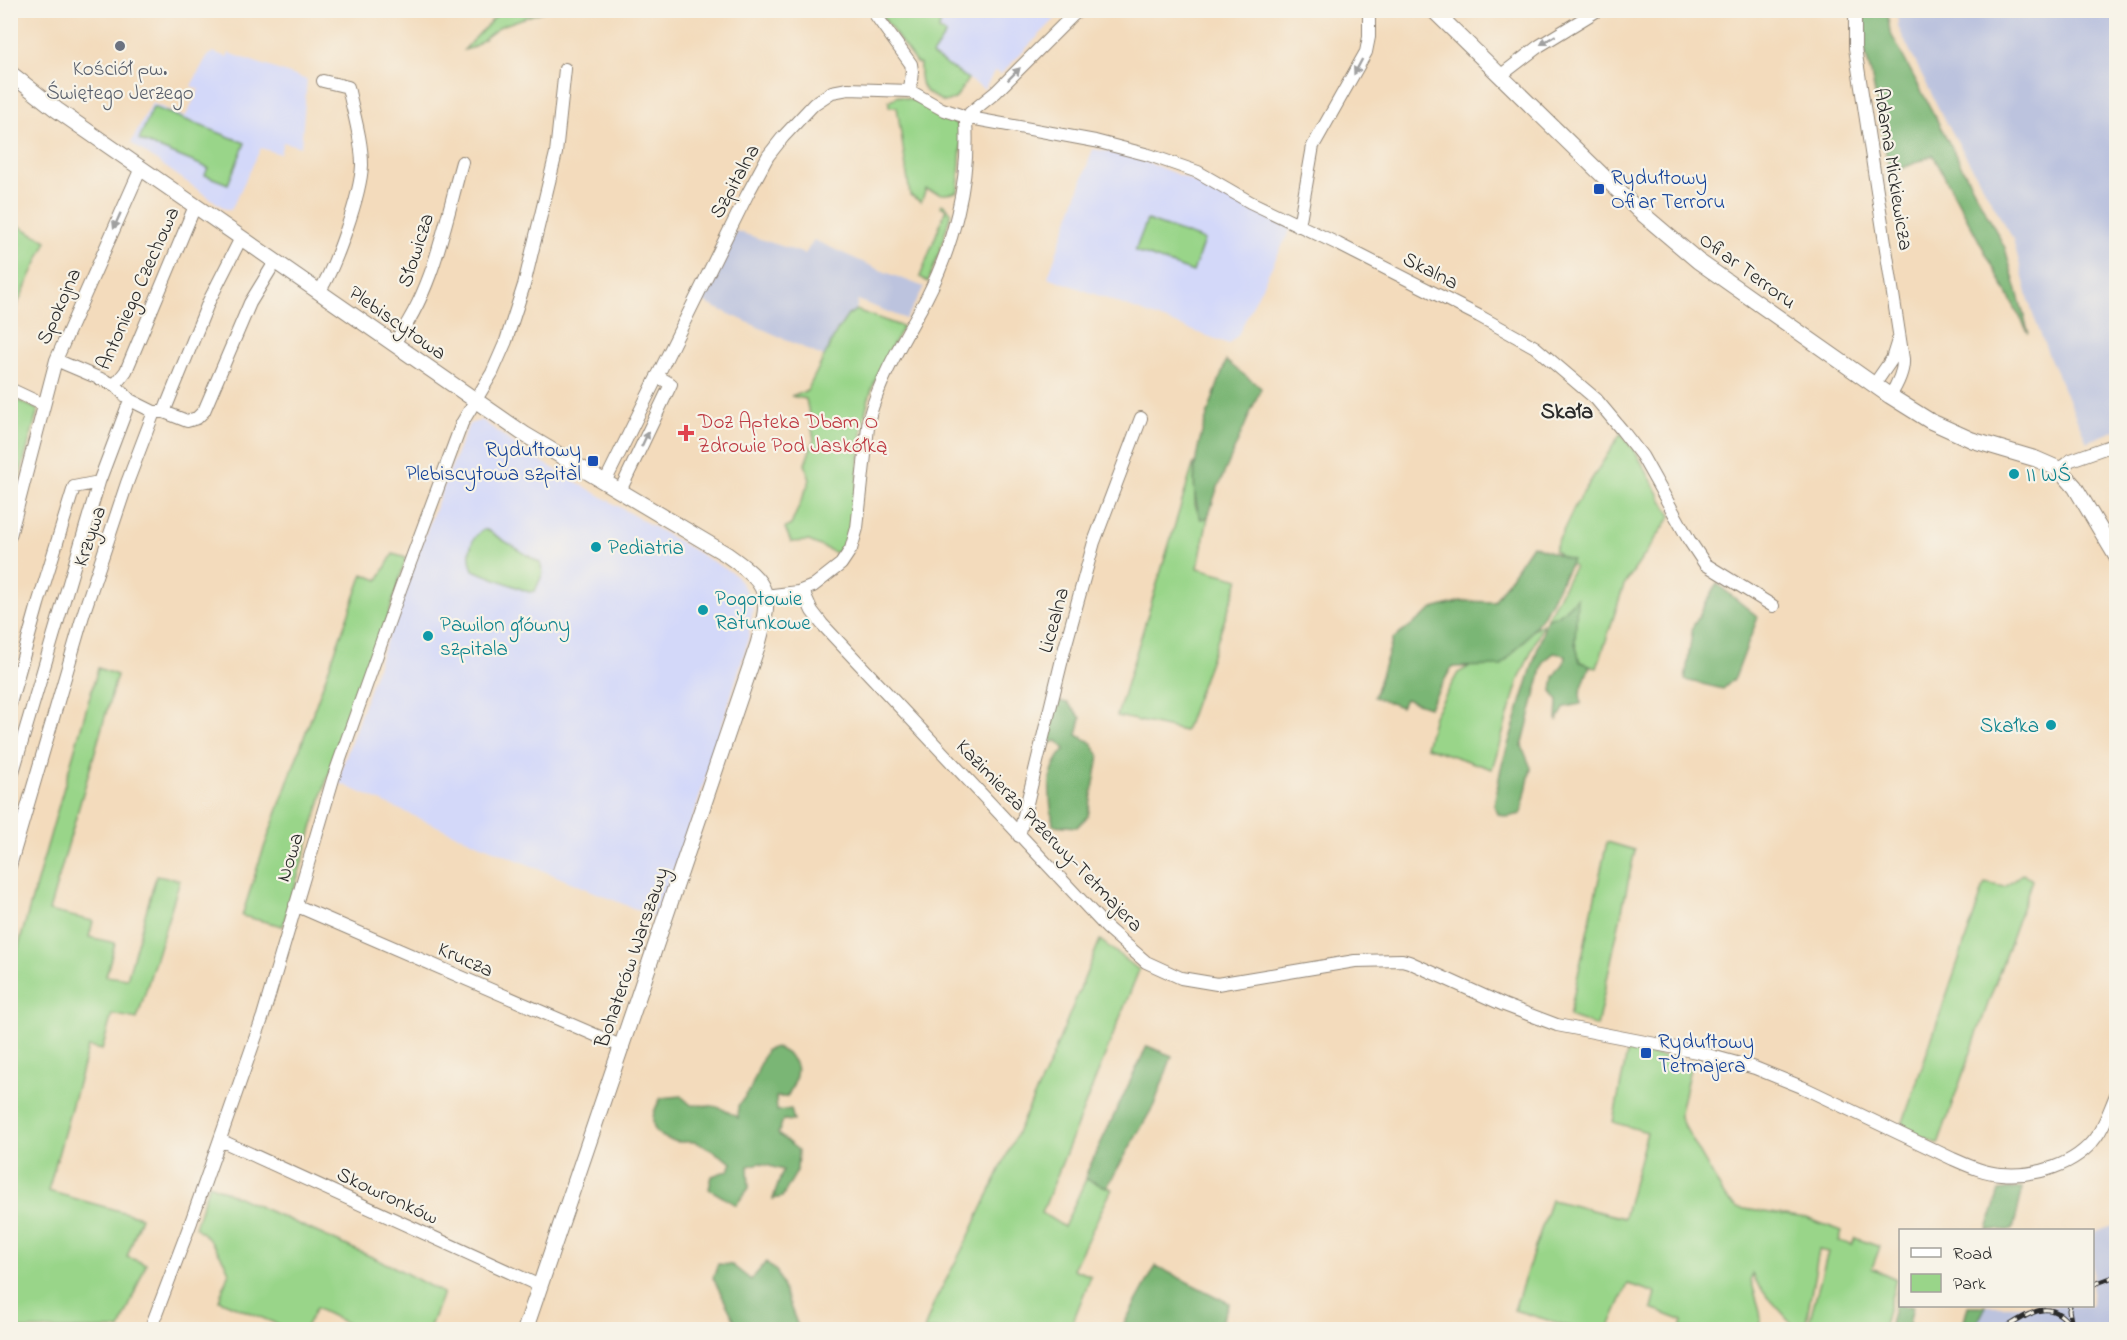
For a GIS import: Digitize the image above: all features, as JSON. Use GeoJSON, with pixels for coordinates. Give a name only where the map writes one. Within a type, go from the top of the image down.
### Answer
{"type":"FeatureCollection","features":[{"type":"Feature","properties":{"kind":"street"},"geometry":{"type":"LineString","coordinates":[[872,10],[910,64],[912,71],[910,91]]}},
{"type":"Feature","properties":{"kind":"street"},"geometry":{"type":"LineString","coordinates":[[765,596],[803,591],[819,583],[841,564],[851,549],[857,528],[872,409],[880,384],[928,296],[945,256],[966,166],[966,117],[996,92],[1080,10]]}},
{"type":"Feature","properties":{"kind":"street"},"geometry":{"type":"LineString","coordinates":[[1299,226],[1313,146],[1366,52],[1369,38],[1368,10]]}},
{"type":"Feature","properties":{"kind":"street","name":"Ofiar Terroru"},"geometry":{"type":"LineString","coordinates":[[1433,10],[1638,210],[1685,252],[1874,385],[1930,421],[1956,434],[2036,459],[2059,469],[2075,487],[2116,556]]}},
{"type":"Feature","properties":{"kind":"street"},"geometry":{"type":"LineString","coordinates":[[1500,76],[1539,46],[1598,10]]}},
{"type":"Feature","properties":{"kind":"street","name":"Adama Mickiewicza"},"geometry":{"type":"LineString","coordinates":[[1855,10],[1855,48],[1904,366],[1890,396]]}},
{"type":"Feature","properties":{"kind":"street","name":"Nowa"},"geometry":{"type":"LineString","coordinates":[[150,1329],[191,1222],[263,1016],[333,779],[400,587],[462,423],[492,373],[506,341],[524,285],[556,153],[565,69]]}},
{"type":"Feature","properties":{"kind":"street","name":"Plebiscytowa"},"geometry":{"type":"LineString","coordinates":[[10,73],[57,110],[524,434],[746,568],[760,583],[765,596]]}},
{"type":"Feature","properties":{"kind":"street"},"geometry":{"type":"LineString","coordinates":[[319,292],[328,277],[360,185],[362,163],[348,87],[323,81]]}},
{"type":"Feature","properties":{"kind":"street","name":"Szpitalna"},"geometry":{"type":"LineString","coordinates":[[605,482],[768,156],[814,104],[832,92],[848,89],[910,91],[942,109],[966,117]]}},
{"type":"Feature","properties":{"kind":"street","name":"Skalna"},"geometry":{"type":"LineString","coordinates":[[966,117],[1076,136],[1149,155],[1198,172],[1299,226],[1479,316],[1534,347],[1596,399],[1642,456],[1705,564],[1773,606]]}},
{"type":"Feature","properties":{"kind":"street","name":"Słowicza"},"geometry":{"type":"LineString","coordinates":[[393,344],[419,302],[432,266],[462,162]]}},
{"type":"Feature","properties":{"kind":"street","name":"Spokojna"},"geometry":{"type":"LineString","coordinates":[[10,536],[56,360],[141,168]]}},
{"type":"Feature","properties":{"kind":"street","name":"Antoniego Czechowa"},"geometry":{"type":"LineString","coordinates":[[195,206],[126,371],[115,385],[130,400],[187,422],[197,418],[204,411],[250,303],[275,262]]}},
{"type":"Feature","properties":{"kind":"street","name":"Krzywa"},"geometry":{"type":"LineString","coordinates":[[10,866],[84,612],[127,483],[209,301],[241,238]]}},
{"type":"Feature","properties":{"kind":"street","name":"Adama Mickiewicza"},"geometry":{"type":"LineString","coordinates":[[1874,385],[1892,359],[1900,333]]}},
{"type":"Feature","properties":{"kind":"street"},"geometry":{"type":"LineString","coordinates":[[56,360],[115,385]]}},
{"type":"Feature","properties":{"kind":"street"},"geometry":{"type":"LineString","coordinates":[[620,491],[671,384],[657,376]]}},
{"type":"Feature","properties":{"kind":"street"},"geometry":{"type":"LineString","coordinates":[[10,388],[44,405]]}},
{"type":"Feature","properties":{"kind":"street"},"geometry":{"type":"LineString","coordinates":[[10,782],[99,482],[130,400]]}},
{"type":"Feature","properties":{"kind":"street","name":"Licealna"},"geometry":{"type":"LineString","coordinates":[[1019,836],[1064,651],[1094,542],[1141,418]]}},
{"type":"Feature","properties":{"kind":"street"},"geometry":{"type":"LineString","coordinates":[[2059,469],[2072,460],[2116,444]]}},
{"type":"Feature","properties":{"kind":"street"},"geometry":{"type":"LineString","coordinates":[[10,704],[74,488],[99,482]]}},
{"type":"Feature","properties":{"kind":"street","name":"Kazimierza Przerwy-Tetmajera"},"geometry":{"type":"LineString","coordinates":[[803,591],[812,611],[822,624],[1107,928],[1146,962],[1181,978],[1217,984],[1355,961],[1402,960],[1504,1005],[1557,1024],[1697,1052],[1755,1068],[1802,1087],[1976,1169],[2003,1174],[2029,1173],[2068,1162],[2098,1135],[2116,1095]]}},
{"type":"Feature","properties":{"kind":"street","name":"Bohaterów Warszawy"},"geometry":{"type":"LineString","coordinates":[[525,1329],[758,644],[767,611],[765,596]]}},
{"type":"Feature","properties":{"kind":"street","name":"Krucza"},"geometry":{"type":"LineString","coordinates":[[295,905],[622,1047]]}},
{"type":"Feature","properties":{"kind":"street","name":"Skowronków"},"geometry":{"type":"LineString","coordinates":[[220,1140],[540,1286]]}},
{"type":"Feature","properties":{"kind":"shaded area"},"geometry":{"type":"Polygon","coordinates":[[[894,11],[1063,11],[1001,74],[995,71],[984,89],[932,55],[946,34],[940,29],[941,19],[917,18],[894,11]]]}},
{"type":"Feature","properties":{"kind":"shaded area"},"geometry":{"type":"Polygon","coordinates":[[[1897,11],[2116,11],[2116,430],[2087,442],[2032,312],[2013,239],[1940,111],[1898,27],[1897,11]]]}},
{"type":"Feature","properties":{"kind":"shaded area"},"geometry":{"type":"Polygon","coordinates":[[[213,52],[227,57],[229,53],[307,80],[301,147],[283,142],[280,154],[261,148],[231,210],[227,210],[131,143],[152,103],[185,117],[199,90],[191,86],[206,58],[213,52]]]}},
{"type":"Feature","properties":{"kind":"shaded area"},"geometry":{"type":"Polygon","coordinates":[[[1093,149],[1132,156],[1186,178],[1291,228],[1238,335],[1229,344],[1048,277],[1093,149]]]}},
{"type":"Feature","properties":{"kind":"shaded area"},"geometry":{"type":"Polygon","coordinates":[[[736,231],[805,254],[814,240],[924,287],[906,319],[858,300],[856,310],[848,315],[824,357],[701,301],[736,231]]]}},
{"type":"Feature","properties":{"kind":"shaded area"},"geometry":{"type":"Polygon","coordinates":[[[482,420],[522,450],[736,575],[747,592],[753,609],[747,645],[696,809],[657,918],[337,782],[405,587],[450,470],[469,424],[482,420]]]}},
{"type":"Feature","properties":{"kind":"shaded area"},"geometry":{"type":"Polygon","coordinates":[[[2116,1225],[2116,1329],[1975,1329],[1986,1307],[2094,1307],[2094,1233],[2116,1225]]]}},
{"type":"Feature","properties":{"kind":"green space"},"geometry":{"type":"Polygon","coordinates":[[[878,10],[894,11],[917,18],[941,19],[939,30],[946,34],[932,55],[968,79],[955,99],[944,102],[926,92],[921,84],[920,64],[916,63],[878,10]]]}},
{"type":"Feature","properties":{"kind":"green space"},"geometry":{"type":"Polygon","coordinates":[[[494,11],[544,11],[501,26],[472,48],[464,50],[496,16],[494,11]]]}},
{"type":"Feature","properties":{"kind":"green space"},"geometry":{"type":"Polygon","coordinates":[[[1866,11],[1887,11],[1890,32],[2005,248],[2029,334],[1933,155],[1890,174],[1871,73],[1860,35],[1866,11]]]}},
{"type":"Feature","properties":{"kind":"green space"},"geometry":{"type":"Polygon","coordinates":[[[898,96],[923,103],[942,116],[954,120],[962,133],[958,191],[946,194],[926,189],[921,202],[910,195],[897,107],[889,107],[889,101],[898,96]]]}},
{"type":"Feature","properties":{"kind":"green space"},"geometry":{"type":"Polygon","coordinates":[[[153,107],[245,143],[228,184],[205,175],[208,168],[139,140],[153,107]]]}},
{"type":"Feature","properties":{"kind":"green space"},"geometry":{"type":"Polygon","coordinates":[[[941,204],[946,206],[951,213],[928,282],[920,277],[946,209],[940,206],[941,204]]]}},
{"type":"Feature","properties":{"kind":"green space"},"geometry":{"type":"Polygon","coordinates":[[[1147,220],[1204,240],[1193,272],[1135,251],[1147,220]]]}},
{"type":"Feature","properties":{"kind":"green space"},"geometry":{"type":"Polygon","coordinates":[[[11,222],[47,241],[11,318],[11,222]]]}},
{"type":"Feature","properties":{"kind":"green space"},"geometry":{"type":"Polygon","coordinates":[[[856,310],[903,327],[883,362],[865,412],[857,488],[849,534],[844,549],[836,553],[809,541],[791,542],[785,528],[791,525],[810,480],[805,464],[814,439],[806,399],[791,396],[807,391],[837,331],[848,315],[856,310]]]}},
{"type":"Feature","properties":{"kind":"green space"},"geometry":{"type":"Polygon","coordinates":[[[1226,361],[1261,388],[1216,492],[1208,517],[1201,519],[1194,480],[1196,460],[1206,419],[1226,361]]]}},
{"type":"Feature","properties":{"kind":"green space"},"geometry":{"type":"Polygon","coordinates":[[[11,397],[38,410],[11,508],[11,397]]]}},
{"type":"Feature","properties":{"kind":"green space"},"geometry":{"type":"Polygon","coordinates":[[[1621,433],[1639,458],[1671,516],[1624,585],[1597,668],[1580,662],[1575,643],[1576,599],[1559,615],[1547,618],[1574,567],[1554,550],[1576,504],[1621,433]]]}},
{"type":"Feature","properties":{"kind":"green space"},"geometry":{"type":"Polygon","coordinates":[[[1194,462],[1195,505],[1201,519],[1208,517],[1198,568],[1239,579],[1185,731],[1117,716],[1194,462]]]}},
{"type":"Feature","properties":{"kind":"green space"},"geometry":{"type":"Polygon","coordinates":[[[482,530],[487,530],[540,563],[543,573],[535,591],[529,592],[473,570],[470,548],[474,538],[482,530]]]}},
{"type":"Feature","properties":{"kind":"green space"},"geometry":{"type":"Polygon","coordinates":[[[1532,545],[1572,560],[1543,616],[1501,666],[1452,667],[1429,707],[1405,699],[1401,707],[1374,697],[1393,639],[1433,609],[1461,601],[1494,602],[1532,545]]]}},
{"type":"Feature","properties":{"kind":"green space"},"geometry":{"type":"Polygon","coordinates":[[[393,554],[406,558],[388,617],[326,782],[283,926],[242,916],[260,859],[363,574],[378,580],[393,554]]]}},
{"type":"Feature","properties":{"kind":"green space"},"geometry":{"type":"Polygon","coordinates":[[[1717,584],[1758,617],[1735,678],[1723,689],[1685,680],[1693,626],[1717,584]]]}},
{"type":"Feature","properties":{"kind":"green space"},"geometry":{"type":"Polygon","coordinates":[[[1577,598],[1575,643],[1580,662],[1590,665],[1580,693],[1581,704],[1565,707],[1557,721],[1558,701],[1552,691],[1554,677],[1564,663],[1565,655],[1554,653],[1544,661],[1522,746],[1531,768],[1521,814],[1507,817],[1498,814],[1494,805],[1501,768],[1547,618],[1559,615],[1577,598]]]}},
{"type":"Feature","properties":{"kind":"green space"},"geometry":{"type":"Polygon","coordinates":[[[1543,624],[1518,682],[1492,769],[1426,747],[1434,716],[1458,673],[1543,624]]]}},
{"type":"Feature","properties":{"kind":"green space"},"geometry":{"type":"Polygon","coordinates":[[[98,668],[117,675],[49,911],[93,921],[89,937],[115,943],[106,976],[127,979],[156,876],[180,880],[137,1019],[112,1014],[102,1050],[88,1047],[48,1191],[141,1217],[127,1257],[146,1264],[120,1329],[11,1329],[11,962],[14,962],[98,668]]]}},
{"type":"Feature","properties":{"kind":"green space"},"geometry":{"type":"Polygon","coordinates":[[[1056,701],[1068,703],[1081,718],[1077,735],[1091,742],[1099,756],[1088,816],[1077,827],[1053,825],[1051,776],[1053,767],[1065,749],[1057,741],[1045,744],[1056,701]]]}},
{"type":"Feature","properties":{"kind":"green space"},"geometry":{"type":"Polygon","coordinates":[[[1607,842],[1635,850],[1597,1026],[1569,1016],[1607,842]]]}},
{"type":"Feature","properties":{"kind":"green space"},"geometry":{"type":"Polygon","coordinates":[[[2023,873],[2032,880],[1938,1144],[1901,1128],[1985,883],[2005,887],[2023,873]]]}},
{"type":"Feature","properties":{"kind":"green space"},"geometry":{"type":"Polygon","coordinates":[[[1100,940],[1139,970],[1042,1213],[1064,1227],[1086,1179],[1112,1189],[1073,1269],[1091,1276],[1070,1329],[924,1330],[933,1305],[968,1238],[1048,1067],[1100,940]]]}},
{"type":"Feature","properties":{"kind":"green space"},"geometry":{"type":"Polygon","coordinates":[[[1147,1046],[1172,1056],[1154,1105],[1107,1187],[1086,1179],[1087,1172],[1147,1046]]]}},
{"type":"Feature","properties":{"kind":"green space"},"geometry":{"type":"Polygon","coordinates":[[[775,1047],[790,1056],[796,1068],[795,1081],[787,1097],[776,1097],[777,1111],[791,1109],[794,1121],[783,1120],[778,1134],[798,1150],[797,1171],[782,1197],[773,1199],[783,1170],[760,1163],[748,1166],[749,1188],[736,1205],[709,1189],[712,1176],[729,1170],[732,1163],[694,1142],[679,1142],[665,1138],[655,1130],[654,1112],[661,1098],[681,1096],[691,1105],[716,1107],[738,1118],[738,1106],[750,1090],[766,1050],[775,1047]]]}},
{"type":"Feature","properties":{"kind":"green space"},"geometry":{"type":"Polygon","coordinates":[[[1628,1048],[1691,1064],[1680,1118],[1725,1197],[1737,1208],[1806,1218],[1842,1231],[1839,1241],[1852,1245],[1855,1238],[1880,1247],[1872,1268],[1896,1279],[1883,1329],[1807,1329],[1828,1252],[1819,1250],[1803,1329],[1797,1329],[1760,1288],[1752,1274],[1751,1280],[1761,1320],[1757,1329],[1681,1329],[1683,1321],[1652,1309],[1656,1293],[1628,1284],[1608,1329],[1578,1329],[1514,1310],[1551,1200],[1624,1218],[1647,1132],[1613,1122],[1628,1048]]]}},
{"type":"Feature","properties":{"kind":"green space"},"geometry":{"type":"Polygon","coordinates":[[[209,1184],[394,1267],[443,1293],[429,1329],[358,1329],[316,1308],[305,1329],[289,1329],[219,1300],[229,1272],[215,1247],[195,1227],[209,1184]]]}},
{"type":"Feature","properties":{"kind":"green space"},"geometry":{"type":"Polygon","coordinates":[[[2023,1188],[2013,1229],[1987,1229],[1999,1191],[2023,1188]]]}},
{"type":"Feature","properties":{"kind":"green space"},"geometry":{"type":"Polygon","coordinates":[[[766,1262],[777,1272],[799,1329],[739,1329],[713,1278],[718,1264],[732,1265],[751,1280],[766,1262]]]}},
{"type":"Feature","properties":{"kind":"green space"},"geometry":{"type":"Polygon","coordinates":[[[1156,1266],[1229,1303],[1218,1329],[1121,1329],[1156,1266]]]}},
{"type":"Feature","properties":{"kind":"green space"},"geometry":{"type":"Polygon","coordinates":[[[1899,1285],[1899,1307],[1913,1307],[1908,1329],[1889,1329],[1899,1285]]]}},
{"type":"Feature","properties":{"kind":"green space"},"geometry":{"type":"Polygon","coordinates":[[[1968,1307],[1985,1307],[1974,1329],[1962,1329],[1968,1307]]]}},
{"type":"Feature","properties":{"kind":"railway"},"geometry":{"type":"LineString","coordinates":[[2094,1284],[2116,1276]]}},
{"type":"Feature","properties":{"kind":"railway"},"geometry":{"type":"LineString","coordinates":[[2070,1307],[2072,1327]]}},
{"type":"Feature","properties":{"kind":"railway"},"geometry":{"type":"LineString","coordinates":[[2010,1325],[2036,1312],[2051,1310],[2066,1320],[2073,1330]]}},
{"type":"Feature","properties":{"kind":"place","name":"Kościół pw. Świętego Jerzego"},"geometry":{"type":"Point","coordinates":[120,46]}},
{"type":"Feature","properties":{"kind":"place","name":"Rydułtowy Ofiar Terroru"},"geometry":{"type":"Point","coordinates":[1599,189]}},
{"type":"Feature","properties":{"kind":"place","name":"Doz Apteka Dbam O Zdrowie Pod Jaskółką"},"geometry":{"type":"Point","coordinates":[686,433]}},
{"type":"Feature","properties":{"kind":"place","name":"Rydułtowy Plebiscytowa szpital"},"geometry":{"type":"Point","coordinates":[593,461]}},
{"type":"Feature","properties":{"kind":"place","name":"II WŚ"},"geometry":{"type":"Point","coordinates":[2014,474]}},
{"type":"Feature","properties":{"kind":"place","name":"Pediatria"},"geometry":{"type":"Point","coordinates":[596,547]}},
{"type":"Feature","properties":{"kind":"place","name":"Pogotowie Ratunkowe"},"geometry":{"type":"Point","coordinates":[703,610]}},
{"type":"Feature","properties":{"kind":"place","name":"Pawilon główny szpitala"},"geometry":{"type":"Point","coordinates":[428,636]}},
{"type":"Feature","properties":{"kind":"place","name":"Skałka"},"geometry":{"type":"Point","coordinates":[2051,725]}},
{"type":"Feature","properties":{"kind":"place","name":"Rydułtowy Tetmajera"},"geometry":{"type":"Point","coordinates":[1646,1053]}},
{"type":"Feature","properties":{"kind":"district","name":"Skała"},"geometry":{"type":"Point","coordinates":[1567,410]}}]}
